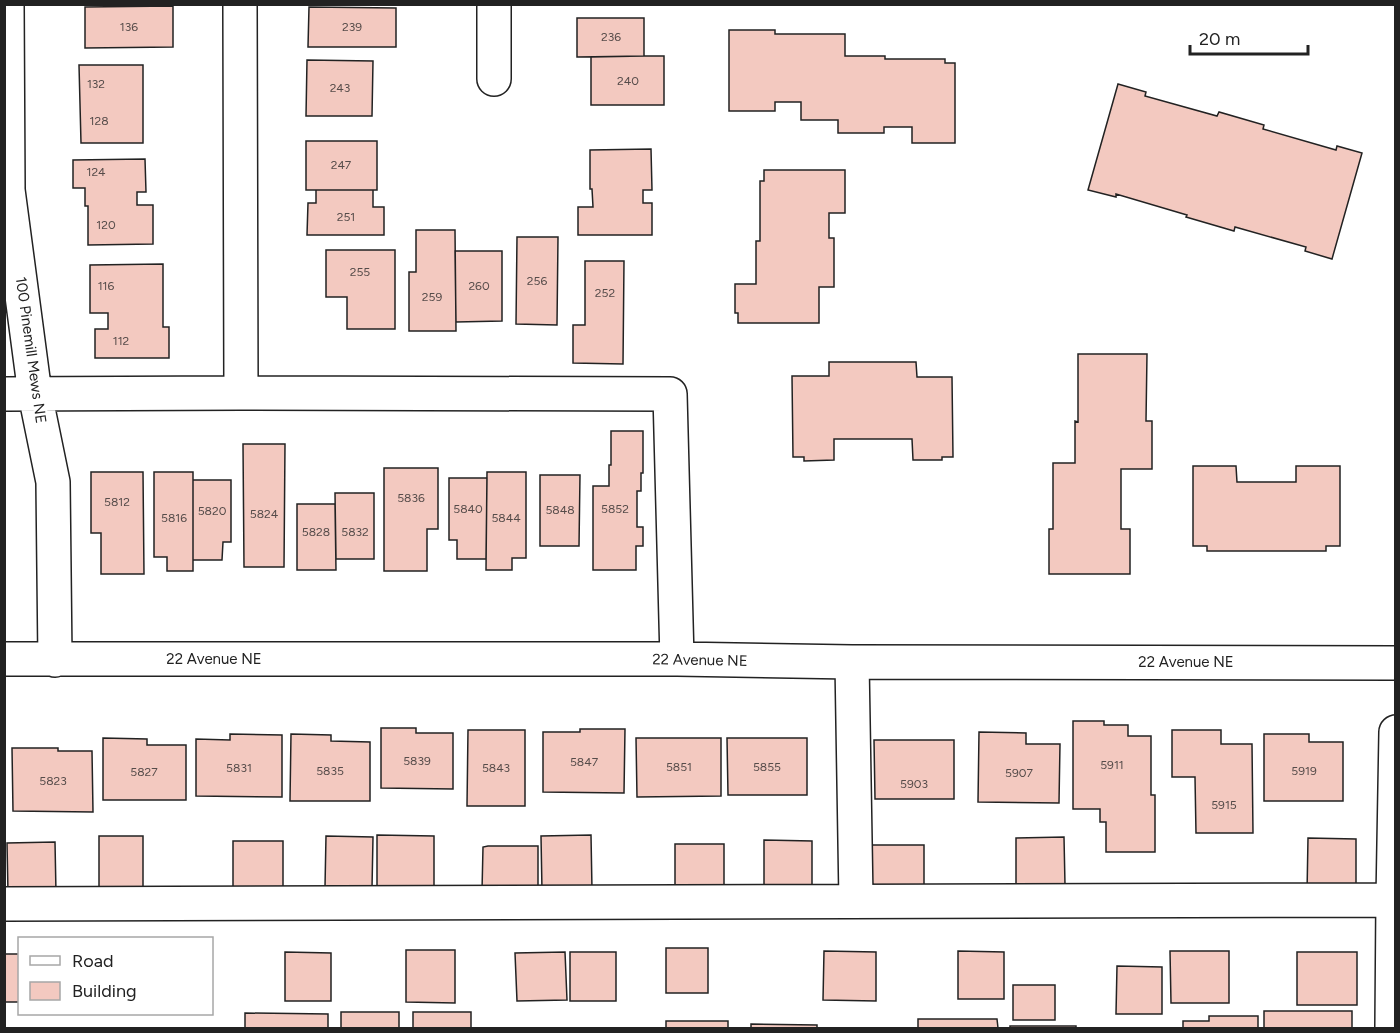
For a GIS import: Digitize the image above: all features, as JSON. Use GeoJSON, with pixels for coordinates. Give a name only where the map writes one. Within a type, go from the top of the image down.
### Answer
{"type":"FeatureCollection","features":[{"type":"Feature","properties":{"kind":"street","name":"100 Pinemill Mews NE"},"geometry":{"type":"LineString","coordinates":[[7,4],[8,190],[20,394],[52,482],[55,660]]}},
{"type":"Feature","properties":{"kind":"street"},"geometry":{"type":"LineString","coordinates":[[240,4],[241,393]]}},
{"type":"Feature","properties":{"kind":"street"},"geometry":{"type":"LineString","coordinates":[[494,4],[494,79]]}},
{"type":"Feature","properties":{"kind":"street"},"geometry":{"type":"LineString","coordinates":[[20,394],[670,394],[677,659]]}},
{"type":"Feature","properties":{"kind":"street","name":"22 Avenue NE"},"geometry":{"type":"LineString","coordinates":[[4,659],[677,659],[852,662],[1395,663]]}},
{"type":"Feature","properties":{"kind":"street"},"geometry":{"type":"LineString","coordinates":[[852,662],[856,900]]}},
{"type":"Feature","properties":{"kind":"street"},"geometry":{"type":"LineString","coordinates":[[1392,1029],[1395,732]]}},
{"type":"Feature","properties":{"kind":"street"},"geometry":{"type":"LineString","coordinates":[[4,904],[1393,900]]}},
{"type":"Feature","properties":{"kind":"building"},"geometry":{"type":"Polygon","coordinates":[[[173,6],[173,47],[85,48],[85,7],[173,6]]]}},
{"type":"Feature","properties":{"kind":"building"},"geometry":{"type":"Polygon","coordinates":[[[309,7],[396,8],[396,47],[308,47],[309,7]]]}},
{"type":"Feature","properties":{"kind":"building"},"geometry":{"type":"Polygon","coordinates":[[[577,18],[644,18],[644,56],[577,57],[577,18]]]}},
{"type":"Feature","properties":{"kind":"building"},"geometry":{"type":"Polygon","coordinates":[[[729,30],[775,30],[775,34],[845,34],[845,56],[945,59],[945,63],[955,63],[955,143],[912,143],[912,127],[884,127],[884,133],[838,133],[838,120],[801,120],[801,102],[775,102],[775,111],[729,111],[729,30]]]}},
{"type":"Feature","properties":{"kind":"building"},"geometry":{"type":"Polygon","coordinates":[[[664,56],[664,105],[591,105],[591,57],[664,56]]]}},
{"type":"Feature","properties":{"kind":"building"},"geometry":{"type":"Polygon","coordinates":[[[307,60],[373,61],[372,116],[306,116],[307,60]]]}},
{"type":"Feature","properties":{"kind":"building"},"geometry":{"type":"Polygon","coordinates":[[[79,65],[143,65],[143,143],[81,143],[79,65]]]}},
{"type":"Feature","properties":{"kind":"building"},"geometry":{"type":"Polygon","coordinates":[[[1118,84],[1146,92],[1145,96],[1217,116],[1219,112],[1264,125],[1263,129],[1336,150],[1337,146],[1362,153],[1332,259],[1305,251],[1306,247],[1235,227],[1234,231],[1116,194],[1116,197],[1088,190],[1118,84]]]}},
{"type":"Feature","properties":{"kind":"building"},"geometry":{"type":"Polygon","coordinates":[[[306,141],[377,141],[377,190],[306,190],[306,141]]]}},
{"type":"Feature","properties":{"kind":"building"},"geometry":{"type":"Polygon","coordinates":[[[651,149],[652,190],[643,190],[643,203],[652,203],[652,235],[578,235],[578,207],[593,207],[592,189],[590,189],[590,150],[651,149]]]}},
{"type":"Feature","properties":{"kind":"building"},"geometry":{"type":"Polygon","coordinates":[[[145,159],[146,192],[137,192],[137,205],[153,205],[153,244],[88,245],[88,206],[85,206],[85,188],[73,188],[73,160],[145,159]]]}},
{"type":"Feature","properties":{"kind":"building"},"geometry":{"type":"Polygon","coordinates":[[[764,170],[845,170],[845,213],[829,213],[829,238],[834,238],[834,287],[819,287],[819,323],[738,323],[738,313],[735,313],[735,284],[756,284],[756,241],[760,241],[760,181],[764,181],[764,170]]]}},
{"type":"Feature","properties":{"kind":"building"},"geometry":{"type":"Polygon","coordinates":[[[316,190],[373,190],[373,207],[384,207],[384,235],[307,235],[308,203],[316,203],[316,190]]]}},
{"type":"Feature","properties":{"kind":"building"},"geometry":{"type":"Polygon","coordinates":[[[416,230],[455,230],[456,331],[409,331],[409,272],[416,272],[416,230]]]}},
{"type":"Feature","properties":{"kind":"building"},"geometry":{"type":"Polygon","coordinates":[[[517,237],[558,237],[557,325],[516,324],[517,237]]]}},
{"type":"Feature","properties":{"kind":"building"},"geometry":{"type":"Polygon","coordinates":[[[326,250],[395,250],[395,329],[347,329],[347,297],[326,297],[326,250]]]}},
{"type":"Feature","properties":{"kind":"building"},"geometry":{"type":"Polygon","coordinates":[[[455,251],[502,251],[502,321],[456,322],[455,251]]]}},
{"type":"Feature","properties":{"kind":"building"},"geometry":{"type":"Polygon","coordinates":[[[585,261],[624,261],[623,364],[573,363],[573,325],[585,325],[585,261]]]}},
{"type":"Feature","properties":{"kind":"building"},"geometry":{"type":"Polygon","coordinates":[[[163,264],[163,327],[169,327],[169,358],[95,358],[95,329],[108,329],[108,313],[90,313],[90,265],[163,264]]]}},
{"type":"Feature","properties":{"kind":"building"},"geometry":{"type":"Polygon","coordinates":[[[1078,354],[1147,354],[1146,421],[1152,421],[1152,469],[1121,469],[1121,529],[1130,529],[1130,574],[1049,574],[1049,529],[1053,529],[1053,463],[1075,463],[1075,421],[1078,422],[1078,354]]]}},
{"type":"Feature","properties":{"kind":"building"},"geometry":{"type":"Polygon","coordinates":[[[829,362],[916,362],[917,377],[952,377],[953,457],[942,457],[942,460],[913,460],[912,439],[834,439],[834,460],[804,461],[804,457],[793,457],[792,376],[829,376],[829,362]]]}},
{"type":"Feature","properties":{"kind":"building"},"geometry":{"type":"Polygon","coordinates":[[[611,431],[643,431],[643,473],[641,473],[641,491],[637,491],[637,527],[643,527],[643,546],[636,546],[636,570],[593,570],[593,486],[609,486],[611,431]]]}},
{"type":"Feature","properties":{"kind":"building"},"geometry":{"type":"Polygon","coordinates":[[[243,444],[285,444],[284,567],[244,567],[243,444]]]}},
{"type":"Feature","properties":{"kind":"building"},"geometry":{"type":"Polygon","coordinates":[[[1193,466],[1236,466],[1237,482],[1296,482],[1296,466],[1340,466],[1340,546],[1326,546],[1326,551],[1207,551],[1207,546],[1193,546],[1193,466]]]}},
{"type":"Feature","properties":{"kind":"building"},"geometry":{"type":"Polygon","coordinates":[[[384,468],[438,468],[438,529],[427,529],[427,571],[384,571],[384,468]]]}},
{"type":"Feature","properties":{"kind":"building"},"geometry":{"type":"Polygon","coordinates":[[[91,472],[143,472],[144,574],[101,574],[101,533],[91,533],[91,472]]]}},
{"type":"Feature","properties":{"kind":"building"},"geometry":{"type":"Polygon","coordinates":[[[154,472],[193,472],[193,571],[167,571],[167,557],[154,557],[154,472]]]}},
{"type":"Feature","properties":{"kind":"building"},"geometry":{"type":"Polygon","coordinates":[[[487,472],[526,472],[526,558],[512,558],[512,570],[486,570],[487,472]]]}},
{"type":"Feature","properties":{"kind":"building"},"geometry":{"type":"Polygon","coordinates":[[[540,475],[580,475],[579,546],[540,546],[540,475]]]}},
{"type":"Feature","properties":{"kind":"building"},"geometry":{"type":"Polygon","coordinates":[[[449,478],[487,478],[486,559],[457,559],[457,540],[449,540],[449,478]]]}},
{"type":"Feature","properties":{"kind":"building"},"geometry":{"type":"Polygon","coordinates":[[[193,480],[231,480],[231,542],[223,542],[222,560],[193,560],[193,480]]]}},
{"type":"Feature","properties":{"kind":"building"},"geometry":{"type":"Polygon","coordinates":[[[335,493],[374,493],[374,559],[336,559],[335,493]]]}},
{"type":"Feature","properties":{"kind":"building"},"geometry":{"type":"Polygon","coordinates":[[[297,504],[335,504],[336,570],[297,570],[297,504]]]}},
{"type":"Feature","properties":{"kind":"building"},"geometry":{"type":"Polygon","coordinates":[[[1073,721],[1104,721],[1104,725],[1128,725],[1128,736],[1151,736],[1151,795],[1155,795],[1155,852],[1106,852],[1106,822],[1100,822],[1100,809],[1073,809],[1073,721]]]}},
{"type":"Feature","properties":{"kind":"building"},"geometry":{"type":"Polygon","coordinates":[[[381,728],[416,728],[416,733],[453,733],[453,789],[381,788],[381,728]]]}},
{"type":"Feature","properties":{"kind":"building"},"geometry":{"type":"Polygon","coordinates":[[[580,729],[625,729],[624,793],[543,792],[543,732],[580,732],[580,729]]]}},
{"type":"Feature","properties":{"kind":"building"},"geometry":{"type":"Polygon","coordinates":[[[468,730],[525,730],[525,806],[467,806],[468,730]]]}},
{"type":"Feature","properties":{"kind":"building"},"geometry":{"type":"Polygon","coordinates":[[[1172,730],[1221,730],[1221,744],[1252,744],[1253,833],[1196,833],[1195,777],[1172,777],[1172,730]]]}},
{"type":"Feature","properties":{"kind":"building"},"geometry":{"type":"Polygon","coordinates":[[[979,732],[1026,733],[1026,744],[1060,744],[1059,803],[978,802],[979,732]]]}},
{"type":"Feature","properties":{"kind":"building"},"geometry":{"type":"Polygon","coordinates":[[[230,734],[282,735],[282,797],[196,796],[196,739],[230,740],[230,734]]]}},
{"type":"Feature","properties":{"kind":"building"},"geometry":{"type":"Polygon","coordinates":[[[291,734],[331,735],[331,741],[370,742],[370,801],[290,801],[291,734]]]}},
{"type":"Feature","properties":{"kind":"building"},"geometry":{"type":"Polygon","coordinates":[[[1264,734],[1309,734],[1309,742],[1343,742],[1343,801],[1264,801],[1264,734]]]}},
{"type":"Feature","properties":{"kind":"building"},"geometry":{"type":"Polygon","coordinates":[[[103,738],[147,739],[147,745],[186,745],[186,800],[103,800],[103,738]]]}},
{"type":"Feature","properties":{"kind":"building"},"geometry":{"type":"Polygon","coordinates":[[[636,738],[721,738],[721,796],[637,797],[636,738]]]}},
{"type":"Feature","properties":{"kind":"building"},"geometry":{"type":"Polygon","coordinates":[[[727,738],[807,738],[807,795],[728,795],[727,738]]]}},
{"type":"Feature","properties":{"kind":"building"},"geometry":{"type":"Polygon","coordinates":[[[874,740],[954,740],[954,799],[875,799],[874,740]]]}},
{"type":"Feature","properties":{"kind":"building"},"geometry":{"type":"Polygon","coordinates":[[[12,748],[92,751],[93,812],[13,811],[12,748]]]}},
{"type":"Feature","properties":{"kind":"building"},"geometry":{"type":"Polygon","coordinates":[[[377,835],[434,836],[434,891],[377,891],[377,835]]]}},
{"type":"Feature","properties":{"kind":"building"},"geometry":{"type":"Polygon","coordinates":[[[591,835],[592,890],[542,891],[541,836],[591,835]]]}},
{"type":"Feature","properties":{"kind":"building"},"geometry":{"type":"Polygon","coordinates":[[[99,836],[143,836],[143,891],[99,891],[99,836]]]}},
{"type":"Feature","properties":{"kind":"building"},"geometry":{"type":"Polygon","coordinates":[[[326,836],[373,837],[372,888],[325,887],[326,836]]]}},
{"type":"Feature","properties":{"kind":"building"},"geometry":{"type":"Polygon","coordinates":[[[1064,837],[1065,885],[1016,886],[1016,838],[1064,837]]]}},
{"type":"Feature","properties":{"kind":"building"},"geometry":{"type":"Polygon","coordinates":[[[1308,838],[1356,839],[1356,893],[1307,893],[1308,838]]]}},
{"type":"Feature","properties":{"kind":"building"},"geometry":{"type":"Polygon","coordinates":[[[764,840],[812,841],[812,893],[764,893],[764,840]]]}},
{"type":"Feature","properties":{"kind":"building"},"geometry":{"type":"Polygon","coordinates":[[[233,841],[283,841],[283,889],[233,889],[233,841]]]}},
{"type":"Feature","properties":{"kind":"building"},"geometry":{"type":"Polygon","coordinates":[[[55,842],[56,893],[8,893],[7,843],[55,842]]]}},
{"type":"Feature","properties":{"kind":"building"},"geometry":{"type":"Polygon","coordinates":[[[675,844],[724,844],[724,892],[675,893],[675,844]]]}},
{"type":"Feature","properties":{"kind":"building"},"geometry":{"type":"Polygon","coordinates":[[[872,845],[924,845],[924,894],[872,894],[872,845]]]}},
{"type":"Feature","properties":{"kind":"building"},"geometry":{"type":"Polygon","coordinates":[[[538,846],[538,894],[482,891],[483,847],[538,846]]]}},
{"type":"Feature","properties":{"kind":"building"},"geometry":{"type":"Polygon","coordinates":[[[666,948],[708,948],[708,993],[666,993],[666,948]]]}},
{"type":"Feature","properties":{"kind":"building"},"geometry":{"type":"Polygon","coordinates":[[[406,950],[455,950],[455,1003],[406,1002],[406,950]]]}},
{"type":"Feature","properties":{"kind":"building"},"geometry":{"type":"Polygon","coordinates":[[[824,951],[876,952],[876,1001],[823,1000],[824,951]]]}},
{"type":"Feature","properties":{"kind":"building"},"geometry":{"type":"Polygon","coordinates":[[[958,951],[1004,952],[1004,999],[958,999],[958,951]]]}},
{"type":"Feature","properties":{"kind":"building"},"geometry":{"type":"Polygon","coordinates":[[[1170,951],[1229,951],[1229,1003],[1171,1003],[1170,951]]]}},
{"type":"Feature","properties":{"kind":"building"},"geometry":{"type":"Polygon","coordinates":[[[285,952],[331,953],[331,1001],[285,1001],[285,952]]]}},
{"type":"Feature","properties":{"kind":"building"},"geometry":{"type":"Polygon","coordinates":[[[565,952],[567,1000],[517,1001],[515,953],[565,952]]]}},
{"type":"Feature","properties":{"kind":"building"},"geometry":{"type":"Polygon","coordinates":[[[570,952],[616,952],[616,1001],[570,1001],[570,952]]]}},
{"type":"Feature","properties":{"kind":"building"},"geometry":{"type":"Polygon","coordinates":[[[1297,952],[1357,952],[1357,1005],[1297,1005],[1297,952]]]}},
{"type":"Feature","properties":{"kind":"building"},"geometry":{"type":"Polygon","coordinates":[[[4,954],[18,954],[18,1002],[4,1002],[4,954]]]}},
{"type":"Feature","properties":{"kind":"building"},"geometry":{"type":"Polygon","coordinates":[[[1117,966],[1162,967],[1162,1014],[1116,1014],[1117,966]]]}},
{"type":"Feature","properties":{"kind":"building"},"geometry":{"type":"Polygon","coordinates":[[[1013,985],[1055,985],[1055,1020],[1013,1020],[1013,985]]]}},
{"type":"Feature","properties":{"kind":"building"},"geometry":{"type":"Polygon","coordinates":[[[1264,1011],[1352,1011],[1352,1028],[1264,1028],[1264,1011]]]}},
{"type":"Feature","properties":{"kind":"building"},"geometry":{"type":"Polygon","coordinates":[[[341,1012],[399,1012],[399,1028],[341,1028],[341,1012]]]}},
{"type":"Feature","properties":{"kind":"building"},"geometry":{"type":"Polygon","coordinates":[[[413,1012],[471,1012],[471,1028],[413,1028],[413,1012]]]}},
{"type":"Feature","properties":{"kind":"building"},"geometry":{"type":"Polygon","coordinates":[[[245,1013],[328,1014],[328,1028],[245,1028],[245,1013]]]}},
{"type":"Feature","properties":{"kind":"building"},"geometry":{"type":"Polygon","coordinates":[[[1209,1016],[1258,1016],[1258,1028],[1183,1028],[1183,1021],[1209,1021],[1209,1016]]]}},
{"type":"Feature","properties":{"kind":"building"},"geometry":{"type":"Polygon","coordinates":[[[918,1019],[997,1019],[998,1028],[918,1028],[918,1019]]]}},
{"type":"Feature","properties":{"kind":"building"},"geometry":{"type":"Polygon","coordinates":[[[666,1021],[728,1021],[728,1028],[666,1028],[666,1021]]]}},
{"type":"Feature","properties":{"kind":"building"},"geometry":{"type":"Polygon","coordinates":[[[751,1024],[817,1025],[817,1028],[751,1028],[751,1024]]]}},
{"type":"Feature","properties":{"kind":"building"},"geometry":{"type":"Polygon","coordinates":[[[1010,1026],[1076,1026],[1076,1028],[1010,1028],[1010,1026]]]}}]}
